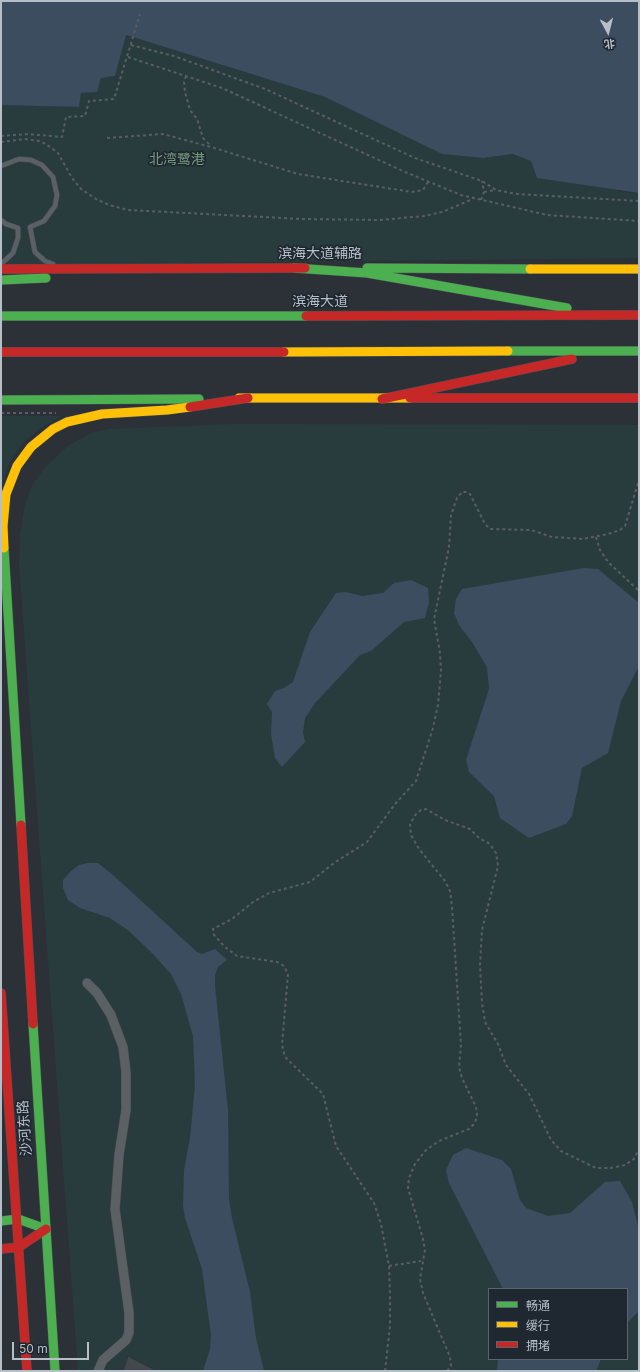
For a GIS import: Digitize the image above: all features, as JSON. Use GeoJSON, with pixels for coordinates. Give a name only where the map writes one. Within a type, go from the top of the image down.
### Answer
{"type":"FeatureCollection","features":[{"type":"Feature","properties":{"kind":"main road"},"geometry":{"type":"LineString","coordinates":[[294,268],[391,276],[602,314]]}},
{"type":"Feature","properties":{"kind":"main road","name":"滨海大道辅路"},"geometry":{"type":"LineString","coordinates":[[1,269],[639,269]]}},
{"type":"Feature","properties":{"kind":"main road"},"geometry":{"type":"LineString","coordinates":[[1,280],[132,269]]}},
{"type":"Feature","properties":{"kind":"main road","name":"滨海大道"},"geometry":{"type":"LineString","coordinates":[[1,316],[639,315]]}},
{"type":"Feature","properties":{"kind":"main road"},"geometry":{"type":"LineString","coordinates":[[1,352],[639,352]]}},
{"type":"Feature","properties":{"kind":"main road"},"geometry":{"type":"LineString","coordinates":[[382,398],[611,352]]}},
{"type":"Feature","properties":{"kind":"main road"},"geometry":{"type":"LineString","coordinates":[[1,400],[248,398],[639,398]]}},
{"type":"Feature","properties":{"kind":"main road"},"geometry":{"type":"LineString","coordinates":[[24,884],[3,532],[6,494],[11,479],[23,456],[31,447],[53,429],[67,422],[102,414],[167,410],[248,398]]}},
{"type":"Feature","properties":{"kind":"main road"},"geometry":{"type":"LineString","coordinates":[[1,644],[14,819],[24,884]]}},
{"type":"Feature","properties":{"kind":"main road","name":"沙河东路"},"geometry":{"type":"LineString","coordinates":[[24,884],[55,1371]]}},
{"type":"Feature","properties":{"kind":"main road","name":"沙河东路"},"geometry":{"type":"LineString","coordinates":[[1,993],[18,1219],[27,1371]]}},
{"type":"Feature","properties":{"kind":"main road"},"geometry":{"type":"LineString","coordinates":[[1,1221],[18,1219],[46,1229]]}},
{"type":"Feature","properties":{"kind":"main road"},"geometry":{"type":"LineString","coordinates":[[1,1249],[19,1247],[46,1229]]}},
{"type":"Feature","properties":{"kind":"street"},"geometry":{"type":"LineString","coordinates":[[87,983],[97,993],[111,1015],[123,1046],[126,1072],[126,1110],[119,1154],[115,1209],[129,1313],[129,1333],[123,1343],[103,1360],[98,1371]]}},
{"type":"Feature","properties":{"kind":"lane"},"geometry":{"type":"LineString","coordinates":[[1,166],[19,159],[31,160],[42,165],[53,177],[57,195],[55,206],[44,221],[30,227],[32,240],[35,252],[40,257],[46,261],[68,269]]}},
{"type":"Feature","properties":{"kind":"lane"},"geometry":{"type":"LineString","coordinates":[[1,220],[18,228],[16,246],[8,259],[1,264]]}},
{"type":"Feature","properties":{"kind":"path"},"geometry":{"type":"LineString","coordinates":[[1,136],[28,134],[62,138],[66,117],[85,116],[88,101],[114,99],[140,14]]}},
{"type":"Feature","properties":{"kind":"path"},"geometry":{"type":"LineString","coordinates":[[131,45],[174,56],[266,89],[415,158],[482,181],[496,190]]}},
{"type":"Feature","properties":{"kind":"path"},"geometry":{"type":"LineString","coordinates":[[128,57],[222,88],[428,182],[474,198],[547,215],[639,221]]}},
{"type":"Feature","properties":{"kind":"path"},"geometry":{"type":"LineString","coordinates":[[186,76],[184,87],[190,110],[197,119],[203,138],[211,147]]}},
{"type":"Feature","properties":{"kind":"path"},"geometry":{"type":"LineString","coordinates":[[107,138],[163,134],[298,174],[404,191],[412,192],[423,190],[428,182]]}},
{"type":"Feature","properties":{"kind":"path"},"geometry":{"type":"LineString","coordinates":[[1,142],[25,138],[46,144],[58,153],[72,178],[81,188],[96,199],[109,205],[128,210],[295,219],[380,220],[424,216],[442,212],[474,198]]}},
{"type":"Feature","properties":{"kind":"path"},"geometry":{"type":"LineString","coordinates":[[481,200],[484,192],[482,181]]}},
{"type":"Feature","properties":{"kind":"path"},"geometry":{"type":"LineString","coordinates":[[484,192],[496,190],[517,194],[639,201]]}},
{"type":"Feature","properties":{"kind":"path"},"geometry":{"type":"LineString","coordinates":[[1,414],[62,413]]}},
{"type":"Feature","properties":{"kind":"path"},"geometry":{"type":"LineString","coordinates":[[385,1371],[390,1326],[389,1266],[381,1224],[374,1203],[336,1146],[324,1094],[284,1057],[282,1045],[288,974],[284,966],[277,962],[237,956],[225,947],[214,934],[213,929],[232,919],[254,902],[269,893],[310,882],[334,862],[367,842],[391,809],[416,781],[433,728],[438,704],[441,665],[434,620],[449,547],[451,515],[457,498],[462,492],[467,492],[470,494],[485,524],[490,529],[531,530],[552,537],[583,539],[620,530],[625,526],[639,480]]}},
{"type":"Feature","properties":{"kind":"path"},"geometry":{"type":"LineString","coordinates":[[596,537],[600,550],[608,562],[639,591]]}},
{"type":"Feature","properties":{"kind":"path"},"geometry":{"type":"LineString","coordinates":[[447,1371],[451,1366],[450,1357],[423,1293],[420,1279],[424,1239],[408,1188],[408,1178],[415,1164],[426,1150],[439,1141],[469,1129],[475,1123],[477,1114],[476,1107],[462,1078],[459,1067],[461,1045],[450,892],[445,881],[419,850],[411,835],[410,824],[416,814],[421,810],[426,809],[445,820],[470,829],[479,838],[490,844],[496,853],[498,866],[482,930],[480,965],[482,1003],[485,1022],[498,1044],[506,1065],[529,1094],[550,1140],[561,1151],[596,1168],[611,1168],[625,1165],[634,1159],[639,1149]]}},
{"type":"Feature","properties":{"kind":"path"},"geometry":{"type":"LineString","coordinates":[[389,1266],[421,1261]]}},
{"type":"Feature","properties":{"kind":"green space","name":"北湾鹭港"},"geometry":{"type":"Polygon","coordinates":[[[125,35],[325,97],[442,154],[483,158],[513,154],[621,192],[639,193],[639,258],[1,265],[1,105],[79,107],[81,93],[97,92],[101,78],[115,76],[125,35]]]}},
{"type":"Feature","properties":{"kind":"green space"},"geometry":{"type":"Polygon","coordinates":[[[1,416],[62,416],[39,429],[22,444],[11,460],[1,487],[1,416]]]}},
{"type":"Feature","properties":{"kind":"green space"},"geometry":{"type":"Polygon","coordinates":[[[236,424],[639,425],[639,1371],[78,1371],[19,564],[20,535],[24,509],[32,485],[46,466],[69,445],[94,432],[110,429],[236,424]]]}},
{"type":"Feature","properties":{"kind":"water"},"geometry":{"type":"Polygon","coordinates":[[[1,1],[639,1],[639,193],[537,178],[531,161],[513,154],[483,158],[442,154],[325,97],[126,35],[115,76],[101,78],[97,92],[81,93],[79,107],[1,105],[1,1]]]}},
{"type":"Feature","properties":{"kind":"water"},"geometry":{"type":"Polygon","coordinates":[[[584,568],[598,569],[639,603],[639,666],[621,701],[608,753],[582,768],[572,816],[566,824],[529,838],[500,818],[494,796],[469,772],[466,760],[489,689],[487,667],[472,642],[459,625],[454,613],[456,599],[462,589],[584,568]]]}},
{"type":"Feature","properties":{"kind":"water"},"geometry":{"type":"Polygon","coordinates":[[[411,580],[428,588],[429,602],[425,618],[404,622],[371,651],[360,655],[315,703],[305,718],[303,732],[305,742],[282,767],[275,758],[271,734],[272,712],[267,704],[275,691],[284,688],[293,682],[310,632],[336,593],[346,592],[362,596],[383,593],[394,583],[411,580]]]}},
{"type":"Feature","properties":{"kind":"water"},"geometry":{"type":"Polygon","coordinates":[[[98,863],[113,875],[197,952],[202,954],[215,949],[227,960],[218,967],[215,975],[215,986],[228,1110],[229,1199],[232,1218],[250,1292],[256,1338],[264,1371],[203,1371],[210,1349],[211,1335],[202,1269],[185,1218],[183,1205],[184,1170],[190,1138],[195,1084],[193,1036],[181,994],[171,974],[153,954],[129,931],[110,918],[80,908],[68,900],[63,888],[63,880],[79,865],[98,863]]]}},
{"type":"Feature","properties":{"kind":"water"},"geometry":{"type":"Polygon","coordinates":[[[466,1148],[502,1160],[511,1169],[520,1200],[526,1208],[548,1216],[570,1213],[605,1182],[620,1181],[632,1202],[639,1230],[639,1311],[628,1322],[628,1288],[502,1288],[449,1183],[446,1170],[453,1155],[466,1148]]]}},
{"type":"Feature","properties":{"kind":"water"},"geometry":{"type":"Polygon","coordinates":[[[498,1360],[601,1360],[596,1371],[497,1371],[498,1360]]]}},
{"type":"Feature","properties":{"kind":"building"},"geometry":{"type":"Polygon","coordinates":[[[128,1356],[157,1371],[123,1371],[128,1356]]]}},
{"type":"Feature","properties":{"kind":"traffic: fast"},"geometry":{"type":"LineString","coordinates":[[294,268],[367,273],[567,308]]}},
{"type":"Feature","properties":{"kind":"traffic: fast"},"geometry":{"type":"LineString","coordinates":[[367,268],[530,269]]}},
{"type":"Feature","properties":{"kind":"traffic: fast"},"geometry":{"type":"LineString","coordinates":[[1,280],[46,278]]}},
{"type":"Feature","properties":{"kind":"traffic: fast"},"geometry":{"type":"LineString","coordinates":[[1,316],[306,316]]}},
{"type":"Feature","properties":{"kind":"traffic: fast"},"geometry":{"type":"LineString","coordinates":[[508,351],[639,351]]}},
{"type":"Feature","properties":{"kind":"traffic: fast"},"geometry":{"type":"LineString","coordinates":[[1,400],[199,399]]}},
{"type":"Feature","properties":{"kind":"traffic: fast"},"geometry":{"type":"LineString","coordinates":[[4,548],[21,825]]}},
{"type":"Feature","properties":{"kind":"traffic: fast"},"geometry":{"type":"LineString","coordinates":[[33,1024],[55,1371]]}},
{"type":"Feature","properties":{"kind":"traffic: fast"},"geometry":{"type":"LineString","coordinates":[[1,1221],[18,1219],[46,1229]]}},
{"type":"Feature","properties":{"kind":"traffic: slow"},"geometry":{"type":"LineString","coordinates":[[530,269],[639,269]]}},
{"type":"Feature","properties":{"kind":"traffic: slow"},"geometry":{"type":"LineString","coordinates":[[284,352],[508,351]]}},
{"type":"Feature","properties":{"kind":"traffic: slow"},"geometry":{"type":"LineString","coordinates":[[239,398],[410,398]]}},
{"type":"Feature","properties":{"kind":"traffic: slow"},"geometry":{"type":"LineString","coordinates":[[4,548],[3,526],[6,494],[17,466],[31,447],[53,429],[67,422],[102,414],[190,407]]}},
{"type":"Feature","properties":{"kind":"traffic: jam"},"geometry":{"type":"LineString","coordinates":[[1,269],[305,268]]}},
{"type":"Feature","properties":{"kind":"traffic: jam"},"geometry":{"type":"LineString","coordinates":[[306,316],[639,315]]}},
{"type":"Feature","properties":{"kind":"traffic: jam"},"geometry":{"type":"LineString","coordinates":[[1,352],[284,352]]}},
{"type":"Feature","properties":{"kind":"traffic: jam"},"geometry":{"type":"LineString","coordinates":[[382,399],[572,359]]}},
{"type":"Feature","properties":{"kind":"traffic: jam"},"geometry":{"type":"LineString","coordinates":[[190,407],[248,398]]}},
{"type":"Feature","properties":{"kind":"traffic: jam"},"geometry":{"type":"LineString","coordinates":[[410,398],[639,398]]}},
{"type":"Feature","properties":{"kind":"traffic: jam"},"geometry":{"type":"LineString","coordinates":[[21,825],[33,1024]]}},
{"type":"Feature","properties":{"kind":"traffic: jam"},"geometry":{"type":"LineString","coordinates":[[1,993],[27,1371]]}},
{"type":"Feature","properties":{"kind":"traffic: jam"},"geometry":{"type":"LineString","coordinates":[[1,1249],[19,1247],[46,1229]]}}]}
